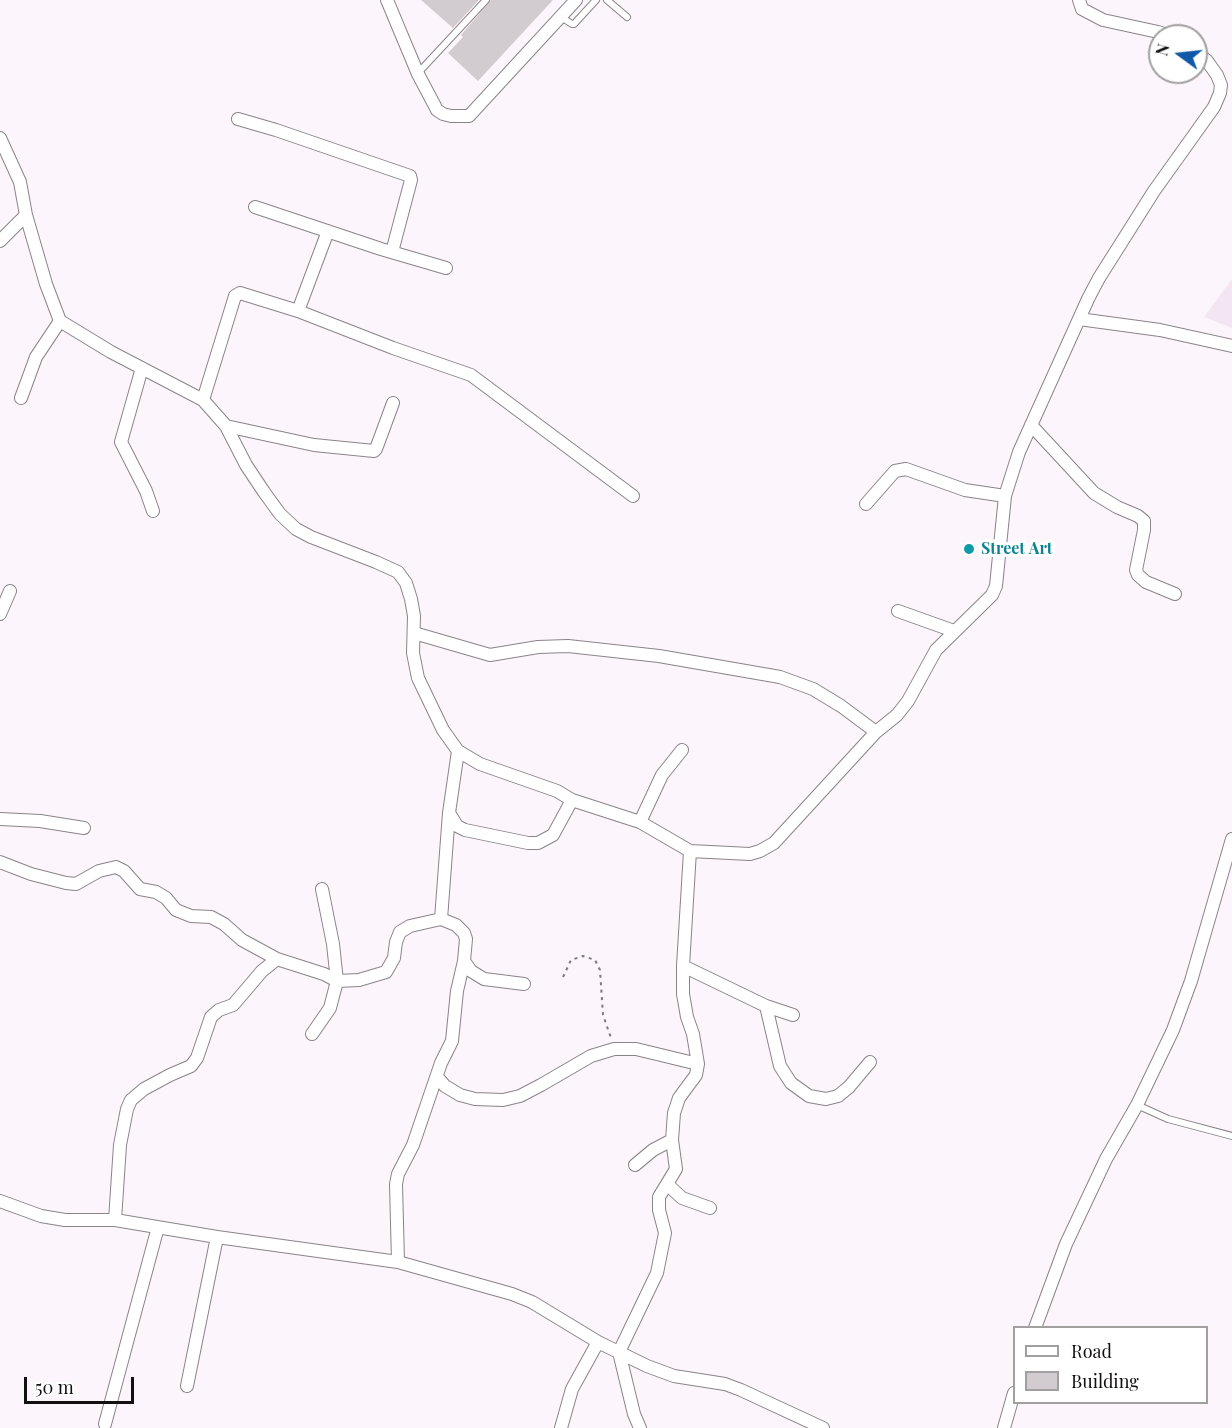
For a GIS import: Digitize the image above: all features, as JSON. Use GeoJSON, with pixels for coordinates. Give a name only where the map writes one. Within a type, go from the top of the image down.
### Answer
{"type":"FeatureCollection","features":[{"type":"Feature","properties":{"kind":"street"},"geometry":{"type":"LineString","coordinates":[[401,0],[389,5],[418,74],[437,110],[451,116],[469,116],[576,0]]}},
{"type":"Feature","properties":{"kind":"street"},"geometry":{"type":"LineString","coordinates":[[1079,0],[1082,9],[1103,20],[1148,30]]}},
{"type":"Feature","properties":{"kind":"street"},"geometry":{"type":"LineString","coordinates":[[0,138],[20,182],[26,215],[46,285],[60,321],[203,400],[226,426],[246,465],[264,492],[280,514],[296,529],[398,572],[406,583],[411,599],[418,678],[442,730],[458,751],[480,764],[551,789],[572,800],[639,822],[690,851],[750,854],[774,843],[876,732],[897,715],[908,701],[936,650],[992,595],[996,586],[1005,496],[1019,452],[1099,278],[1154,191],[1214,107],[1226,94],[1208,62]]}},
{"type":"Feature","properties":{"kind":"street"},"geometry":{"type":"LineString","coordinates":[[238,119],[410,176],[411,180],[392,252]]}},
{"type":"Feature","properties":{"kind":"street"},"geometry":{"type":"LineString","coordinates":[[255,207],[446,268]]}},
{"type":"Feature","properties":{"kind":"street"},"geometry":{"type":"LineString","coordinates":[[0,241],[26,215]]}},
{"type":"Feature","properties":{"kind":"street"},"geometry":{"type":"LineString","coordinates":[[298,311],[328,231]]}},
{"type":"Feature","properties":{"kind":"street"},"geometry":{"type":"LineString","coordinates":[[203,400],[237,294],[240,293],[298,311],[471,375],[633,496]]}},
{"type":"Feature","properties":{"kind":"street"},"geometry":{"type":"LineString","coordinates":[[1079,319],[1160,330],[1232,346]]}},
{"type":"Feature","properties":{"kind":"street"},"geometry":{"type":"LineString","coordinates":[[21,398],[36,357],[60,321]]}},
{"type":"Feature","properties":{"kind":"street"},"geometry":{"type":"LineString","coordinates":[[142,368],[122,442],[146,491],[153,511]]}},
{"type":"Feature","properties":{"kind":"street"},"geometry":{"type":"LineString","coordinates":[[226,426],[314,445],[374,451],[393,403]]}},
{"type":"Feature","properties":{"kind":"street"},"geometry":{"type":"LineString","coordinates":[[1031,425],[1094,493],[1144,521],[1136,570],[1138,575],[1146,582],[1175,594]]}},
{"type":"Feature","properties":{"kind":"street"},"geometry":{"type":"LineString","coordinates":[[866,504],[895,471],[906,469],[965,490],[1005,496]]}},
{"type":"Feature","properties":{"kind":"street"},"geometry":{"type":"LineString","coordinates":[[0,614],[10,591]]}},
{"type":"Feature","properties":{"kind":"street"},"geometry":{"type":"LineString","coordinates":[[898,611],[954,631]]}},
{"type":"Feature","properties":{"kind":"street"},"geometry":{"type":"LineString","coordinates":[[414,633],[490,655],[538,647],[568,646],[659,656],[780,678],[813,689],[876,732]]}},
{"type":"Feature","properties":{"kind":"street"},"geometry":{"type":"LineString","coordinates":[[639,822],[662,775],[682,750]]}},
{"type":"Feature","properties":{"kind":"street"},"geometry":{"type":"LineString","coordinates":[[441,919],[449,813],[458,751]]}},
{"type":"Feature","properties":{"kind":"street"},"geometry":{"type":"LineString","coordinates":[[449,813],[458,826],[465,830],[538,843],[553,835],[572,800]]}},
{"type":"Feature","properties":{"kind":"street"},"geometry":{"type":"LineString","coordinates":[[0,819],[40,821],[84,828]]}},
{"type":"Feature","properties":{"kind":"street"},"geometry":{"type":"LineString","coordinates":[[1036,1326],[1066,1244],[1106,1159],[1137,1105],[1173,1030],[1191,981],[1232,839]]}},
{"type":"Feature","properties":{"kind":"street"},"geometry":{"type":"LineString","coordinates":[[640,1428],[634,1414],[619,1352],[657,1273],[665,1233],[659,1210],[659,1197],[676,1169],[672,1140],[674,1113],[679,1098],[696,1075],[698,1064],[693,1034],[684,1007],[683,966],[690,851]]}},
{"type":"Feature","properties":{"kind":"street"},"geometry":{"type":"LineString","coordinates":[[0,862],[31,874],[76,884],[99,871],[116,867],[124,871],[140,889],[156,892],[166,898],[176,910],[190,916],[211,917],[224,924],[242,940],[277,959],[324,974],[337,981],[359,981],[386,972],[394,958],[400,932],[410,926],[441,919],[456,925],[464,933],[466,939],[464,961],[457,991],[452,1041],[413,1145],[398,1174],[396,1184],[398,1262]]}},
{"type":"Feature","properties":{"kind":"street"},"geometry":{"type":"LineString","coordinates":[[312,1034],[330,1008],[337,981],[333,944],[322,889]]}},
{"type":"Feature","properties":{"kind":"street"},"geometry":{"type":"LineString","coordinates":[[115,1220],[120,1145],[131,1100],[144,1089],[191,1066],[197,1058],[211,1017],[219,1010],[232,1005],[262,971],[277,959]]}},
{"type":"Feature","properties":{"kind":"street"},"geometry":{"type":"LineString","coordinates":[[464,961],[471,971],[484,979],[524,984]]}},
{"type":"Feature","properties":{"kind":"street"},"geometry":{"type":"LineString","coordinates":[[683,966],[766,1006],[793,1015]]}},
{"type":"Feature","properties":{"kind":"street"},"geometry":{"type":"LineString","coordinates":[[766,1006],[780,1066],[791,1083],[809,1095],[826,1099],[838,1096],[849,1087],[870,1062]]}},
{"type":"Feature","properties":{"kind":"street"},"geometry":{"type":"LineString","coordinates":[[437,1077],[445,1086],[460,1095],[475,1099],[502,1100],[520,1096],[591,1056],[614,1049],[636,1049],[698,1064]]}},
{"type":"Feature","properties":{"kind":"street"},"geometry":{"type":"LineString","coordinates":[[635,1165],[653,1149],[672,1140]]}},
{"type":"Feature","properties":{"kind":"street"},"geometry":{"type":"LineString","coordinates":[[667,1184],[682,1198],[710,1208]]}},
{"type":"Feature","properties":{"kind":"street"},"geometry":{"type":"LineString","coordinates":[[0,1201],[41,1216],[65,1220],[115,1220],[217,1237],[398,1262],[512,1294],[532,1302],[598,1342],[647,1366],[674,1376],[725,1384],[741,1389],[823,1428]]}},
{"type":"Feature","properties":{"kind":"street"},"geometry":{"type":"LineString","coordinates":[[105,1424],[158,1227]]}},
{"type":"Feature","properties":{"kind":"street"},"geometry":{"type":"LineString","coordinates":[[187,1386],[217,1237]]}},
{"type":"Feature","properties":{"kind":"street"},"geometry":{"type":"LineString","coordinates":[[561,1428],[572,1389],[598,1342]]}},
{"type":"Feature","properties":{"kind":"street"},"geometry":{"type":"LineString","coordinates":[[1004,1428],[1013,1396]]}},
{"type":"Feature","properties":{"kind":"lane"},"geometry":{"type":"LineString","coordinates":[[418,74],[486,0]]}},
{"type":"Feature","properties":{"kind":"lane"},"geometry":{"type":"LineString","coordinates":[[561,16],[574,24],[596,0]]}},
{"type":"Feature","properties":{"kind":"lane"},"geometry":{"type":"LineString","coordinates":[[608,0],[627,17]]}},
{"type":"Feature","properties":{"kind":"lane"},"geometry":{"type":"LineString","coordinates":[[1137,1105],[1155,1115],[1232,1136]]}},
{"type":"Feature","properties":{"kind":"path"},"geometry":{"type":"LineString","coordinates":[[562,977],[571,960],[583,956],[595,960],[600,970],[603,1015],[614,1049]]}},
{"type":"Feature","properties":{"kind":"shaded area"},"geometry":{"type":"Polygon","coordinates":[[[1232,279],[1232,328],[1204,317],[1232,279]]]}},
{"type":"Feature","properties":{"kind":"building"},"geometry":{"type":"Polygon","coordinates":[[[421,0],[479,0],[453,28],[421,0]]]}},
{"type":"Feature","properties":{"kind":"building"},"geometry":{"type":"Polygon","coordinates":[[[491,0],[553,0],[478,81],[448,53],[491,0]]]}},
{"type":"Feature","properties":{"kind":"place","name":"Street Art"},"geometry":{"type":"Point","coordinates":[969,549]}}]}
